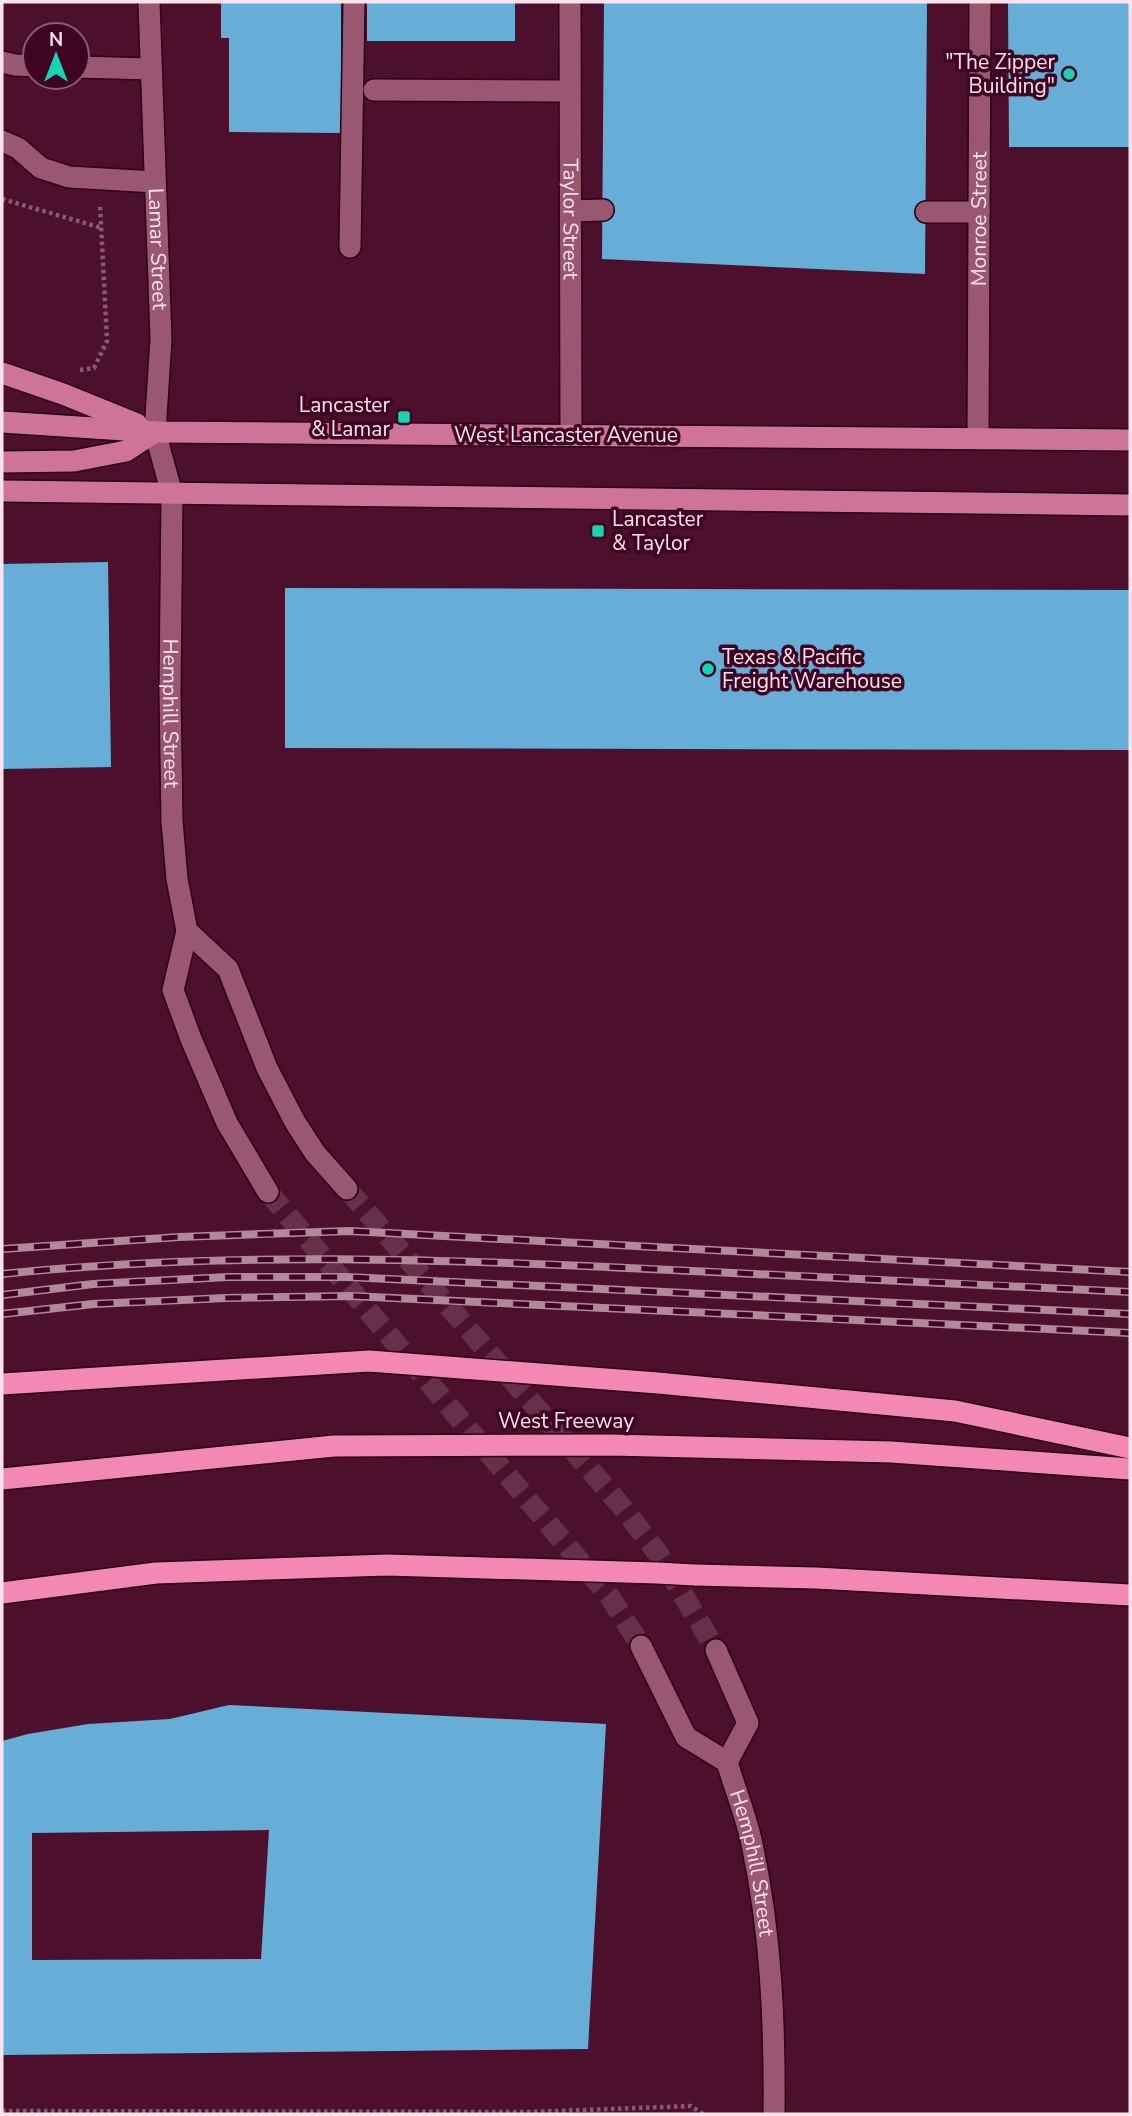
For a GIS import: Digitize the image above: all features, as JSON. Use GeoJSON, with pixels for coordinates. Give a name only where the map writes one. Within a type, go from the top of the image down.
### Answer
{"type":"FeatureCollection","features":[{"type":"Feature","properties":{"kind":"highway"},"geometry":{"type":"LineString","coordinates":[[2,1384],[369,1361],[658,1383],[955,1411],[1130,1448]]}},
{"type":"Feature","properties":{"kind":"highway","name":"West Freeway"},"geometry":{"type":"LineString","coordinates":[[2,1479],[334,1446],[611,1445],[891,1452],[1130,1469]]}},
{"type":"Feature","properties":{"kind":"highway"},"geometry":{"type":"LineString","coordinates":[[2,1593],[156,1573],[387,1565],[816,1578],[1130,1595]]}},
{"type":"Feature","properties":{"kind":"main road"},"geometry":{"type":"LineString","coordinates":[[2,373],[63,394],[155,432]]}},
{"type":"Feature","properties":{"kind":"main road","name":"West Lancaster Avenue"},"geometry":{"type":"LineString","coordinates":[[2,422],[155,432],[1130,440]]}},
{"type":"Feature","properties":{"kind":"main road"},"geometry":{"type":"LineString","coordinates":[[2,462],[74,461],[126,451],[155,432]]}},
{"type":"Feature","properties":{"kind":"main road"},"geometry":{"type":"LineString","coordinates":[[2,491],[1130,505]]}},
{"type":"Feature","properties":{"kind":"street","name":"Lamar Street"},"geometry":{"type":"LineString","coordinates":[[149,2],[161,340],[155,432],[172,494]]}},
{"type":"Feature","properties":{"kind":"street"},"geometry":{"type":"LineString","coordinates":[[350,247],[354,2]]}},
{"type":"Feature","properties":{"kind":"street","name":"Taylor Street"},"geometry":{"type":"LineString","coordinates":[[570,2],[571,435]]}},
{"type":"Feature","properties":{"kind":"street","name":"Monroe Street"},"geometry":{"type":"LineString","coordinates":[[978,438],[980,2]]}},
{"type":"Feature","properties":{"kind":"street"},"geometry":{"type":"LineString","coordinates":[[2,62],[21,65]]}},
{"type":"Feature","properties":{"kind":"street"},"geometry":{"type":"LineString","coordinates":[[91,67],[151,69]]}},
{"type":"Feature","properties":{"kind":"street"},"geometry":{"type":"LineString","coordinates":[[374,90],[570,91]]}},
{"type":"Feature","properties":{"kind":"street"},"geometry":{"type":"LineString","coordinates":[[2,141],[18,148],[41,168],[69,177],[155,182]]}},
{"type":"Feature","properties":{"kind":"street"},"geometry":{"type":"LineString","coordinates":[[571,211],[603,210]]}},
{"type":"Feature","properties":{"kind":"street"},"geometry":{"type":"LineString","coordinates":[[926,212],[979,212]]}},
{"type":"Feature","properties":{"kind":"street","name":"Hemphill Street"},"geometry":{"type":"LineString","coordinates":[[172,494],[171,797],[177,879],[187,931],[173,990],[228,1123],[268,1192]]}},
{"type":"Feature","properties":{"kind":"street"},"geometry":{"type":"LineString","coordinates":[[187,931],[228,969],[267,1068],[295,1122],[315,1153],[347,1189]]}},
{"type":"Feature","properties":{"kind":"street","name":"Hemphill Street"},"geometry":{"type":"LineString","coordinates":[[641,1646],[686,1737],[727,1762],[751,1841],[764,1914],[773,2001],[774,2114]]}},
{"type":"Feature","properties":{"kind":"street"},"geometry":{"type":"LineString","coordinates":[[716,1650],[748,1723],[727,1762]]}},
{"type":"Feature","properties":{"kind":"path"},"geometry":{"type":"LineString","coordinates":[[94,368],[107,341],[99,179]]}},
{"type":"Feature","properties":{"kind":"path"},"geometry":{"type":"LineString","coordinates":[[2,199],[102,228]]}},
{"type":"Feature","properties":{"kind":"path"},"geometry":{"type":"LineString","coordinates":[[2,2111],[530,2112],[691,2106],[703,2114]]}},
{"type":"Feature","properties":{"kind":"building"},"geometry":{"type":"Polygon","coordinates":[[[221,2],[341,2],[341,133],[229,132],[229,38],[221,38],[221,2]]]}},
{"type":"Feature","properties":{"kind":"building"},"geometry":{"type":"Polygon","coordinates":[[[367,2],[515,2],[515,41],[367,41],[367,2]]]}},
{"type":"Feature","properties":{"kind":"building"},"geometry":{"type":"Polygon","coordinates":[[[604,2],[927,2],[925,274],[602,259],[604,2]]]}},
{"type":"Feature","properties":{"kind":"building","name":"\"The Zipper Building\""},"geometry":{"type":"Polygon","coordinates":[[[1008,2],[1130,2],[1130,147],[1009,147],[1008,2]]]}},
{"type":"Feature","properties":{"kind":"building"},"geometry":{"type":"Polygon","coordinates":[[[108,562],[111,767],[2,769],[2,564],[108,562]]]}},
{"type":"Feature","properties":{"kind":"building","name":"Texas & Pacific Freight Warehouse"},"geometry":{"type":"Polygon","coordinates":[[[285,588],[1130,590],[1130,750],[285,748],[285,588]]]}},
{"type":"Feature","properties":{"kind":"building"},"geometry":{"type":"Polygon","coordinates":[[[229,1705],[606,1724],[588,2049],[3,2055],[2,1741],[88,1724],[170,1719],[229,1705]],[[269,1830],[32,1833],[32,1960],[261,1959],[269,1830]]]}},
{"type":"Feature","properties":{"kind":"tunnel"},"geometry":{"type":"LineString","coordinates":[[347,1189],[623,1508],[660,1556],[716,1650]]}},
{"type":"Feature","properties":{"kind":"tunnel"},"geometry":{"type":"LineString","coordinates":[[268,1192],[610,1597],[641,1646]]}},
{"type":"Feature","properties":{"kind":"railway"},"geometry":{"type":"LineString","coordinates":[[2,1249],[179,1237],[350,1231],[1130,1272]]}},
{"type":"Feature","properties":{"kind":"railway"},"geometry":{"type":"LineString","coordinates":[[2,1274],[169,1262],[420,1260],[1130,1292]]}},
{"type":"Feature","properties":{"kind":"railway"},"geometry":{"type":"LineString","coordinates":[[2,1295],[93,1284],[228,1277],[347,1277],[1130,1314]]}},
{"type":"Feature","properties":{"kind":"railway"},"geometry":{"type":"LineString","coordinates":[[2,1314],[93,1304],[351,1296],[1130,1333]]}},
{"type":"Feature","properties":{"kind":"place","name":"\"The Zipper Building\""},"geometry":{"type":"Point","coordinates":[1069,74]}},
{"type":"Feature","properties":{"kind":"place","name":"Lancaster & Lamar"},"geometry":{"type":"Point","coordinates":[404,417]}},
{"type":"Feature","properties":{"kind":"place","name":"Lancaster & Taylor"},"geometry":{"type":"Point","coordinates":[598,531]}},
{"type":"Feature","properties":{"kind":"place","name":"Texas & Pacific Freight Warehouse"},"geometry":{"type":"Point","coordinates":[708,669]}}]}
